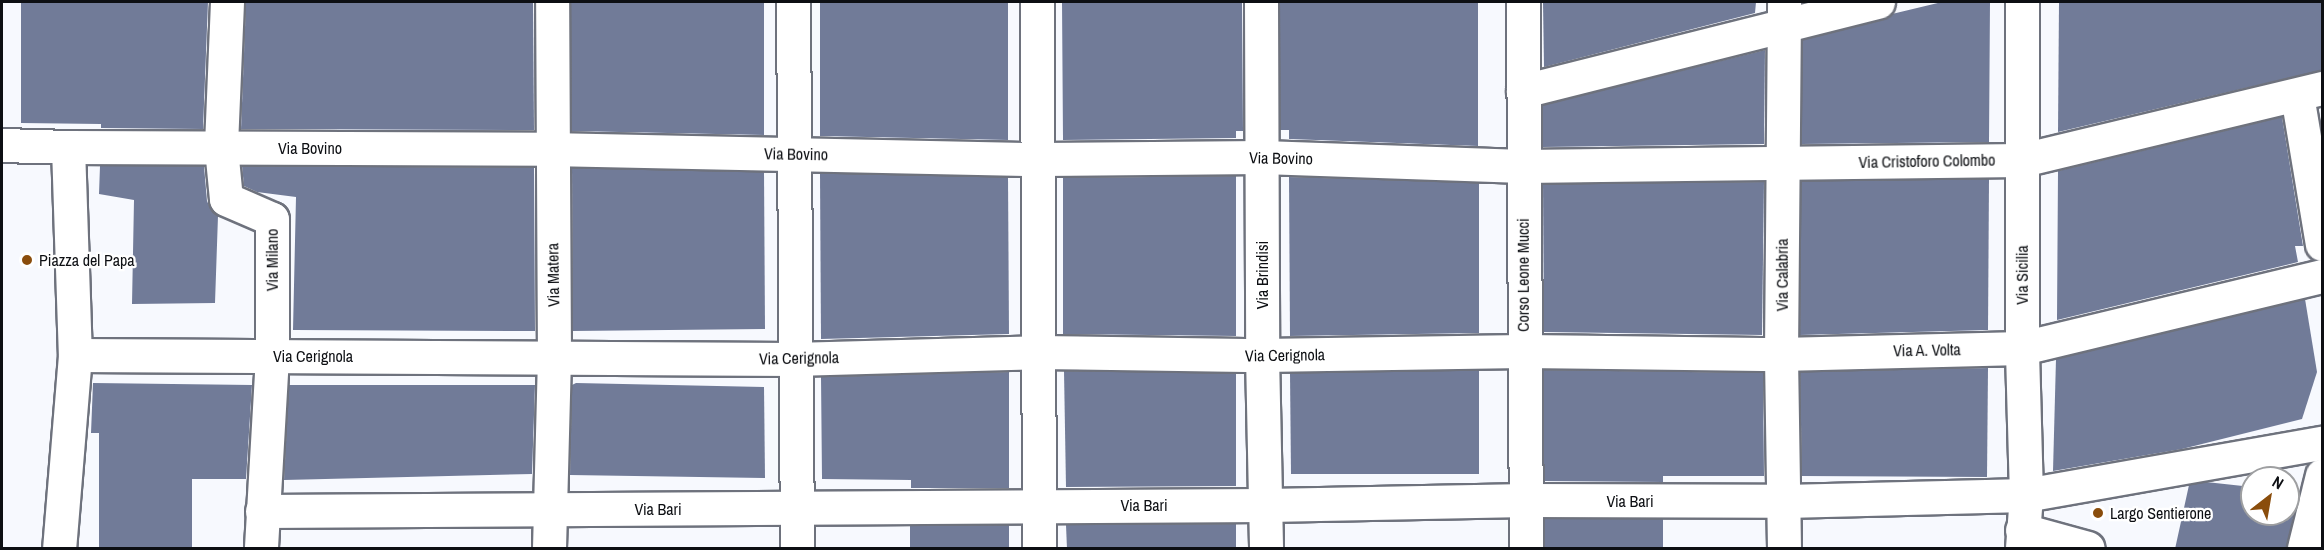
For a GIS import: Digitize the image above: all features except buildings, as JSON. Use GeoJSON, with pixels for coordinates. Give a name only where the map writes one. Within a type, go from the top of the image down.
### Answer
{"type":"FeatureCollection","features":[{"type":"Feature","properties":{"kind":"street","name":"Via Milano"},"geometry":{"type":"LineString","coordinates":[[227,2],[221,148],[226,199],[272,219],[272,356],[261,549]]}},
{"type":"Feature","properties":{"kind":"street","name":"Via Matera"},"geometry":{"type":"LineString","coordinates":[[549,549],[554,358],[551,149],[552,2]]}},
{"type":"Feature","properties":{"kind":"street"},"geometry":{"type":"LineString","coordinates":[[793,2],[797,549]]}},
{"type":"Feature","properties":{"kind":"street"},"geometry":{"type":"LineString","coordinates":[[1037,2],[1037,352],[1040,549]]}},
{"type":"Feature","properties":{"kind":"street","name":"Via Brindisi"},"geometry":{"type":"LineString","coordinates":[[1261,2],[1262,356],[1267,505],[1266,549]]}},
{"type":"Feature","properties":{"kind":"street","name":"Corso Leone Mucci"},"geometry":{"type":"LineString","coordinates":[[1523,2],[1523,351],[1526,549]]}},
{"type":"Feature","properties":{"kind":"street"},"geometry":{"type":"LineString","coordinates":[[1523,91],[1784,14],[1878,2]]}},
{"type":"Feature","properties":{"kind":"street","name":"Via Sicilia"},"geometry":{"type":"LineString","coordinates":[[2022,2],[2022,348],[2026,495],[2022,539]]}},
{"type":"Feature","properties":{"kind":"street","name":"Via Calabria"},"geometry":{"type":"LineString","coordinates":[[1784,14],[1781,354],[1784,549]]}},
{"type":"Feature","properties":{"kind":"street"},"geometry":{"type":"LineString","coordinates":[[2310,92],[2322,244]]}},
{"type":"Feature","properties":{"kind":"street","name":"Via Cristoforo Colombo"},"geometry":{"type":"LineString","coordinates":[[1523,166],[2022,160],[2310,92]]}},
{"type":"Feature","properties":{"kind":"street","name":"Via Bovino"},"geometry":{"type":"LineString","coordinates":[[2,145],[551,149],[1037,159],[1262,157],[1523,166]]}},
{"type":"Feature","properties":{"kind":"street"},"geometry":{"type":"LineString","coordinates":[[59,549],[75,355],[68,147]]}},
{"type":"Feature","properties":{"kind":"street","name":"Via A. Volta"},"geometry":{"type":"LineString","coordinates":[[1523,351],[1781,354],[2022,348],[2322,276]]}},
{"type":"Feature","properties":{"kind":"street","name":"Via Cerignola"},"geometry":{"type":"LineString","coordinates":[[75,355],[794,359],[1037,352],[1262,356],[1523,351]]}},
{"type":"Feature","properties":{"kind":"street","name":"Via Bari"},"geometry":{"type":"LineString","coordinates":[[262,511],[1267,505],[1527,500],[1785,501],[2026,495],[2322,443]]}},
{"type":"Feature","properties":{"kind":"street"},"geometry":{"type":"LineString","coordinates":[[2304,549],[2322,479]]}},
{"type":"Feature","properties":{"kind":"street"},"geometry":{"type":"LineString","coordinates":[[2022,539],[2088,549]]}},
{"type":"Feature","properties":{"kind":"place","name":"Piazza del Papa"},"geometry":{"type":"Point","coordinates":[27,260]}},
{"type":"Feature","properties":{"kind":"place","name":"Largo Sentierone"},"geometry":{"type":"Point","coordinates":[2098,513]}}]}
